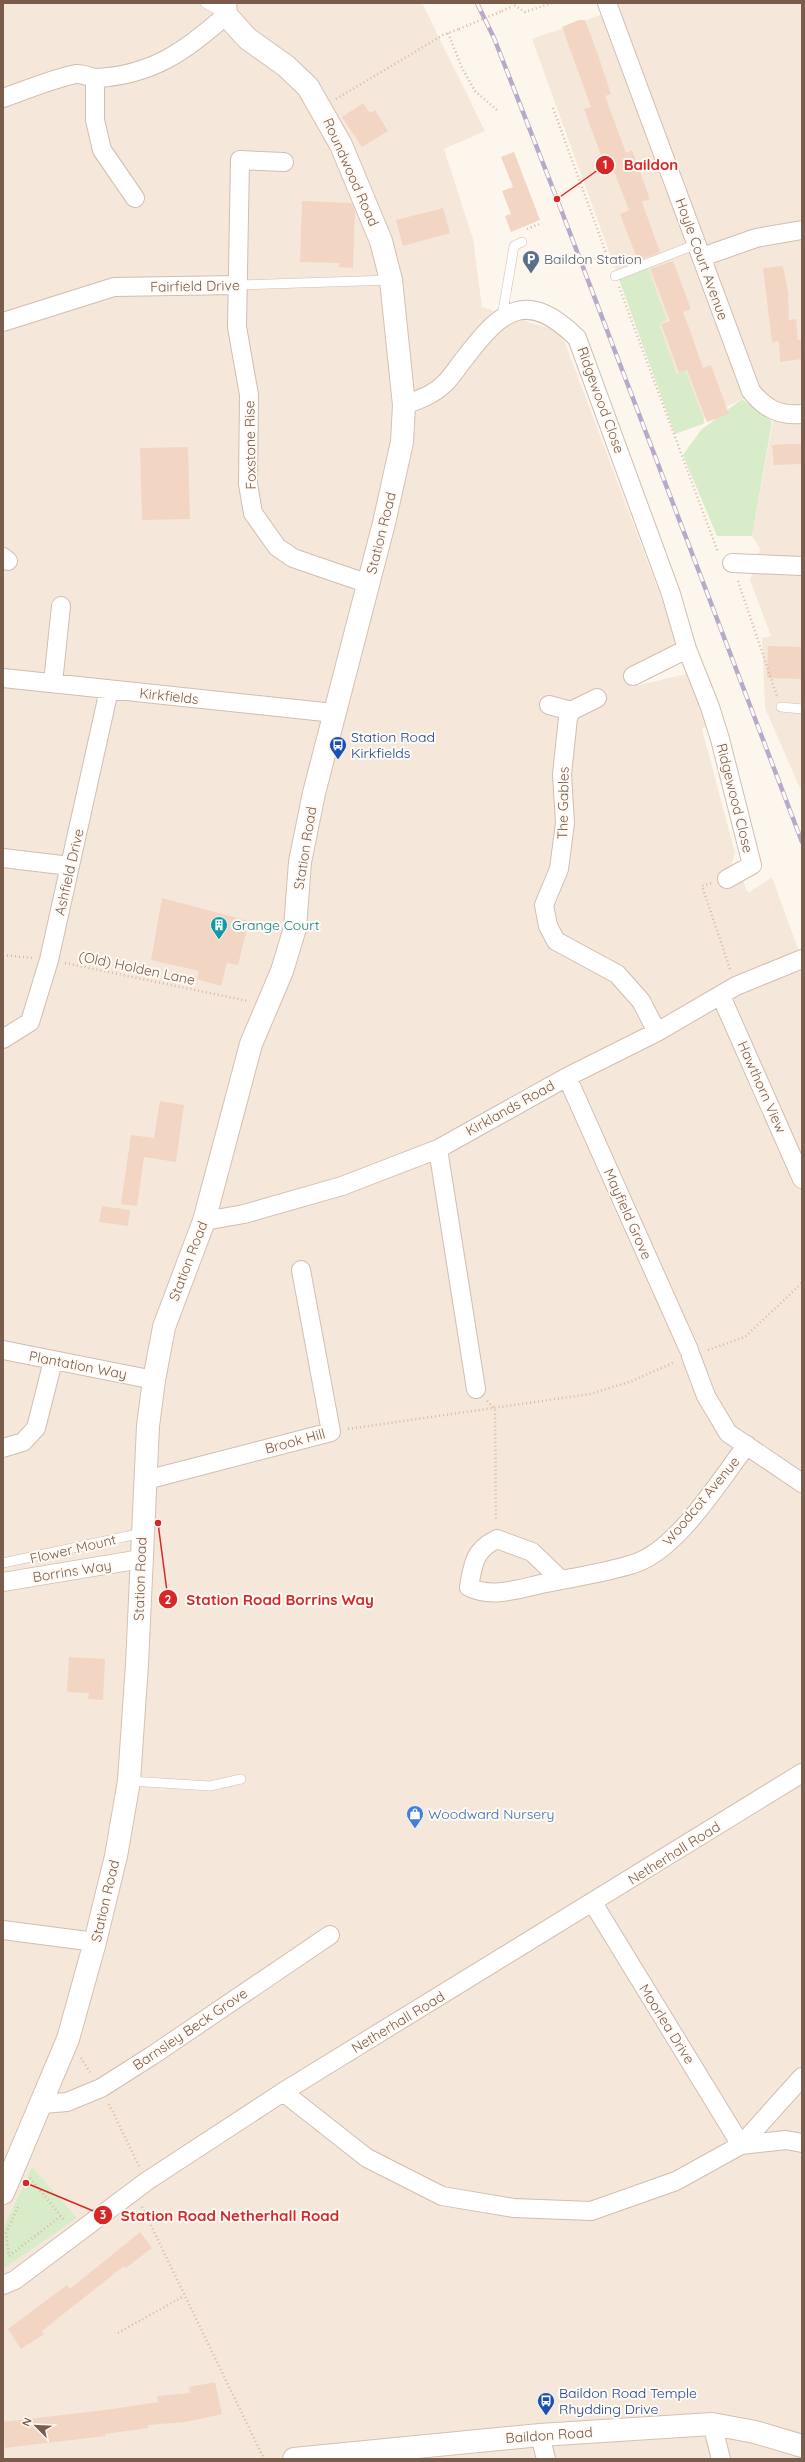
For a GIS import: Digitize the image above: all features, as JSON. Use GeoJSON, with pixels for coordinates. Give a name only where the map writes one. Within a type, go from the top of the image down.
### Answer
{"type":"FeatureCollection","features":[{"type":"Feature","properties":{"kind":"street","name":"Hoyle Court Avenue"},"geometry":{"type":"LineString","coordinates":[[607,3],[700,250],[751,392],[758,401],[775,412],[802,414]]}},
{"type":"Feature","properties":{"kind":"street"},"geometry":{"type":"LineString","coordinates":[[3,98],[78,74],[95,78],[139,71],[165,62],[198,41],[225,9]]}},
{"type":"Feature","properties":{"kind":"street","name":"Roundwood Road"},"geometry":{"type":"LineString","coordinates":[[225,9],[248,39],[286,66],[308,87],[342,145],[381,241],[391,280],[397,333]]}},
{"type":"Feature","properties":{"kind":"street"},"geometry":{"type":"LineString","coordinates":[[95,78],[95,120],[102,150],[135,198]]}},
{"type":"Feature","properties":{"kind":"street","name":"Foxstone Rise"},"geometry":{"type":"LineString","coordinates":[[284,162],[240,160],[237,327],[250,395],[248,484],[253,513],[277,547],[293,558],[369,584]]}},
{"type":"Feature","properties":{"kind":"street"},"geometry":{"type":"LineString","coordinates":[[700,250],[802,230]]}},
{"type":"Feature","properties":{"kind":"street","name":"Fairfield Drive"},"geometry":{"type":"LineString","coordinates":[[3,322],[114,287],[237,285]]}},
{"type":"Feature","properties":{"kind":"street","name":"Ridgewood Close"},"geometry":{"type":"LineString","coordinates":[[404,405],[427,397],[445,384],[483,333],[502,318],[527,309],[543,312],[560,321],[577,338],[671,594],[687,649],[720,740],[752,865],[727,879]]}},
{"type":"Feature","properties":{"kind":"street","name":"Station Road"},"geometry":{"type":"LineString","coordinates":[[11,2199],[24,2171],[42,2104],[68,2039],[95,1942],[116,1856],[129,1781],[137,1664],[142,1533],[154,1380],[164,1327],[204,1222],[250,1044],[282,971],[295,928],[300,862],[314,793],[369,584],[395,480],[402,442],[404,405],[397,333]]}},
{"type":"Feature","properties":{"kind":"street"},"geometry":{"type":"LineString","coordinates":[[732,563],[802,566]]}},
{"type":"Feature","properties":{"kind":"street"},"geometry":{"type":"LineString","coordinates":[[53,683],[61,606]]}},
{"type":"Feature","properties":{"kind":"street"},"geometry":{"type":"LineString","coordinates":[[633,676],[687,649]]}},
{"type":"Feature","properties":{"kind":"street","name":"Kirkfields"},"geometry":{"type":"LineString","coordinates":[[3,678],[334,713]]}},
{"type":"Feature","properties":{"kind":"street","name":"Ashfield Drive"},"geometry":{"type":"LineString","coordinates":[[3,1040],[30,1022],[49,960],[109,690]]}},
{"type":"Feature","properties":{"kind":"street"},"geometry":{"type":"LineString","coordinates":[[549,705],[571,711],[597,698]]}},
{"type":"Feature","properties":{"kind":"street","name":"The Gables"},"geometry":{"type":"LineString","coordinates":[[571,711],[568,718],[562,774],[565,824],[562,848],[559,869],[544,905],[548,926],[556,941],[616,974],[641,1001],[657,1032]]}},
{"type":"Feature","properties":{"kind":"street"},"geometry":{"type":"LineString","coordinates":[[3,858],[70,866]]}},
{"type":"Feature","properties":{"kind":"street","name":"Kirklands Road"},"geometry":{"type":"LineString","coordinates":[[204,1222],[244,1214],[342,1186],[438,1149],[567,1077],[657,1032],[729,991],[802,959]]}},
{"type":"Feature","properties":{"kind":"street","name":"Hawthorn View"},"geometry":{"type":"LineString","coordinates":[[729,991],[802,1179]]}},
{"type":"Feature","properties":{"kind":"street","name":"Mayfield Grove"},"geometry":{"type":"LineString","coordinates":[[567,1077],[690,1353]]}},
{"type":"Feature","properties":{"kind":"street"},"geometry":{"type":"LineString","coordinates":[[438,1149],[476,1389]]}},
{"type":"Feature","properties":{"kind":"street","name":"Brook Hill"},"geometry":{"type":"LineString","coordinates":[[146,1480],[331,1432],[301,1270]]}},
{"type":"Feature","properties":{"kind":"street","name":"Plantation Way"},"geometry":{"type":"LineString","coordinates":[[3,1350],[154,1380]]}},
{"type":"Feature","properties":{"kind":"street","name":"Woodcot Avenue"},"geometry":{"type":"LineString","coordinates":[[690,1353],[706,1396],[728,1433],[802,1484]]}},
{"type":"Feature","properties":{"kind":"street"},"geometry":{"type":"LineString","coordinates":[[3,1448],[23,1442],[36,1428],[53,1361]]}},
{"type":"Feature","properties":{"kind":"street","name":"Woodcot Avenue"},"geometry":{"type":"LineString","coordinates":[[496,1539],[483,1546],[476,1558],[465,1593],[499,1593],[634,1564],[659,1551],[676,1536],[747,1445]]}},
{"type":"Feature","properties":{"kind":"street"},"geometry":{"type":"LineString","coordinates":[[496,1539],[532,1552],[561,1580]]}},
{"type":"Feature","properties":{"kind":"street","name":"Borrins Way"},"geometry":{"type":"LineString","coordinates":[[3,1582],[141,1559]]}},
{"type":"Feature","properties":{"kind":"street","name":"Netherhall Road"},"geometry":{"type":"LineString","coordinates":[[3,2285],[15,2280],[77,2235],[140,2185],[283,2092],[593,1904],[802,1773]]}},
{"type":"Feature","properties":{"kind":"street","name":"Moorlea Drive"},"geometry":{"type":"LineString","coordinates":[[593,1904],[741,2145]]}},
{"type":"Feature","properties":{"kind":"street"},"geometry":{"type":"LineString","coordinates":[[3,1930],[95,1942]]}},
{"type":"Feature","properties":{"kind":"street","name":"Barnsley Beck Grove"},"geometry":{"type":"LineString","coordinates":[[42,2104],[67,2102],[101,2088],[153,2055],[330,1935]]}},
{"type":"Feature","properties":{"kind":"street"},"geometry":{"type":"LineString","coordinates":[[283,2092],[367,2158],[442,2196],[514,2208],[591,2211],[676,2181],[741,2145],[802,2077]]}},
{"type":"Feature","properties":{"kind":"street"},"geometry":{"type":"LineString","coordinates":[[741,2145],[786,2140],[802,2143]]}},
{"type":"Feature","properties":{"kind":"street"},"geometry":{"type":"LineString","coordinates":[[712,2424],[721,2459]]}},
{"type":"Feature","properties":{"kind":"street","name":"Baildon Road"},"geometry":{"type":"LineString","coordinates":[[294,2459],[540,2435],[712,2424],[755,2432],[802,2446]]}},
{"type":"Feature","properties":{"kind":"street"},"geometry":{"type":"LineString","coordinates":[[540,2435],[546,2459]]}},
{"type":"Feature","properties":{"kind":"lane"},"geometry":{"type":"LineString","coordinates":[[204,3],[225,9]]}},
{"type":"Feature","properties":{"kind":"lane"},"geometry":{"type":"LineString","coordinates":[[502,318],[514,246],[522,242]]}},
{"type":"Feature","properties":{"kind":"lane"},"geometry":{"type":"LineString","coordinates":[[615,276],[700,250]]}},
{"type":"Feature","properties":{"kind":"lane","name":"Fairfield Drive"},"geometry":{"type":"LineString","coordinates":[[237,285],[391,280]]}},
{"type":"Feature","properties":{"kind":"lane"},"geometry":{"type":"LineString","coordinates":[[781,708],[802,709]]}},
{"type":"Feature","properties":{"kind":"lane","name":"Flower Mount"},"geometry":{"type":"LineString","coordinates":[[3,1563],[142,1533]]}},
{"type":"Feature","properties":{"kind":"lane"},"geometry":{"type":"LineString","coordinates":[[129,1781],[210,1786],[241,1779]]}},
{"type":"Feature","properties":{"kind":"path"},"geometry":{"type":"LineString","coordinates":[[321,107],[448,33],[502,11],[512,4],[525,12],[552,3]]}},
{"type":"Feature","properties":{"kind":"path"},"geometry":{"type":"LineString","coordinates":[[448,33],[462,68],[475,91],[497,110]]}},
{"type":"Feature","properties":{"kind":"path"},"geometry":{"type":"LineString","coordinates":[[553,108],[707,528],[721,560],[732,563],[781,708]]}},
{"type":"Feature","properties":{"kind":"path"},"geometry":{"type":"LineString","coordinates":[[524,231],[542,223]]}},
{"type":"Feature","properties":{"kind":"path"},"geometry":{"type":"LineString","coordinates":[[727,879],[702,886],[729,991]]}},
{"type":"Feature","properties":{"kind":"path","name":"(Old) Holden Lane"},"geometry":{"type":"LineString","coordinates":[[3,955],[49,960],[266,1005]]}},
{"type":"Feature","properties":{"kind":"path"},"geometry":{"type":"LineString","coordinates":[[331,1432],[590,1394],[632,1381],[690,1353],[744,1337],[802,1284]]}},
{"type":"Feature","properties":{"kind":"path"},"geometry":{"type":"LineString","coordinates":[[495,1409],[496,1539]]}},
{"type":"Feature","properties":{"kind":"path"},"geometry":{"type":"LineString","coordinates":[[68,2039],[101,2088],[184,2296],[264,2459]]}},
{"type":"Feature","properties":{"kind":"path"},"geometry":{"type":"LineString","coordinates":[[24,2171],[27,2186]]}},
{"type":"Feature","properties":{"kind":"path"},"geometry":{"type":"LineString","coordinates":[[24,2171],[77,2235]]}},
{"type":"Feature","properties":{"kind":"path"},"geometry":{"type":"LineString","coordinates":[[11,2199],[6,2233],[9,2256],[61,2216]]}},
{"type":"Feature","properties":{"kind":"path"},"geometry":{"type":"LineString","coordinates":[[118,2333],[184,2296]]}},
{"type":"Feature","properties":{"kind":"shaded area"},"geometry":{"type":"Polygon","coordinates":[[[3,3],[422,3],[485,131],[444,149],[473,239],[482,307],[557,331],[566,345],[677,640],[672,648],[626,672],[631,687],[686,674],[708,725],[702,729],[735,853],[732,864],[741,876],[748,893],[772,877],[802,960],[802,2459],[3,2459],[3,3]]]}},
{"type":"Feature","properties":{"kind":"shaded area"},"geometry":{"type":"Polygon","coordinates":[[[616,3],[802,3],[802,793],[765,708],[762,638],[771,636],[750,580],[760,549],[752,536],[777,399],[742,399],[675,434],[532,39],[621,8],[616,3]]]}},
{"type":"Feature","properties":{"kind":"green space"},"geometry":{"type":"Polygon","coordinates":[[[648,268],[667,320],[659,324],[677,374],[686,371],[705,423],[675,434],[619,279],[648,268]]]}},
{"type":"Feature","properties":{"kind":"green space"},"geometry":{"type":"Polygon","coordinates":[[[742,399],[772,422],[752,536],[717,536],[683,455],[701,430],[742,399]]]}},
{"type":"Feature","properties":{"kind":"green space"},"geometry":{"type":"Polygon","coordinates":[[[32,2167],[77,2218],[3,2269],[3,2229],[32,2167]]]}},
{"type":"Feature","properties":{"kind":"building"},"geometry":{"type":"Polygon","coordinates":[[[579,20],[585,20],[611,94],[605,96],[626,153],[632,150],[650,199],[642,202],[660,252],[638,261],[620,214],[629,210],[608,156],[602,158],[584,109],[591,107],[562,27],[579,20]]]}},
{"type":"Feature","properties":{"kind":"building"},"geometry":{"type":"Polygon","coordinates":[[[363,103],[370,113],[375,110],[388,131],[362,147],[342,117],[363,103]]]}},
{"type":"Feature","properties":{"kind":"building"},"geometry":{"type":"Polygon","coordinates":[[[514,152],[540,220],[511,232],[505,216],[511,214],[502,191],[513,187],[501,157],[514,152]]]}},
{"type":"Feature","properties":{"kind":"building"},"geometry":{"type":"Polygon","coordinates":[[[302,201],[352,203],[355,211],[353,268],[339,267],[340,263],[300,262],[302,201]]]}},
{"type":"Feature","properties":{"kind":"building"},"geometry":{"type":"Polygon","coordinates":[[[443,208],[450,233],[403,246],[396,220],[443,208]]]}},
{"type":"Feature","properties":{"kind":"building"},"geometry":{"type":"Polygon","coordinates":[[[673,261],[691,309],[683,312],[703,368],[711,365],[729,414],[707,422],[687,370],[679,373],[661,324],[670,321],[650,269],[673,261]]]}},
{"type":"Feature","properties":{"kind":"building"},"geometry":{"type":"Polygon","coordinates":[[[783,266],[788,292],[789,320],[796,319],[798,340],[802,340],[802,359],[780,362],[779,341],[772,342],[763,268],[783,266]]]}},
{"type":"Feature","properties":{"kind":"building"},"geometry":{"type":"Polygon","coordinates":[[[802,444],[802,464],[774,465],[772,445],[802,444]]]}},
{"type":"Feature","properties":{"kind":"building"},"geometry":{"type":"Polygon","coordinates":[[[188,447],[190,519],[142,520],[140,448],[188,447]]]}},
{"type":"Feature","properties":{"kind":"building"},"geometry":{"type":"Polygon","coordinates":[[[768,646],[802,647],[802,679],[767,678],[768,646]]]}},
{"type":"Feature","properties":{"kind":"building","name":"Grange Court"},"geometry":{"type":"Polygon","coordinates":[[[162,898],[249,921],[238,965],[227,963],[221,986],[197,979],[199,971],[151,960],[162,898]]]}},
{"type":"Feature","properties":{"kind":"building"},"geometry":{"type":"Polygon","coordinates":[[[160,1101],[184,1105],[176,1162],[144,1157],[137,1206],[121,1204],[131,1135],[154,1138],[160,1101]]]}},
{"type":"Feature","properties":{"kind":"building"},"geometry":{"type":"Polygon","coordinates":[[[102,1206],[130,1210],[128,1226],[99,1222],[102,1206]]]}},
{"type":"Feature","properties":{"kind":"building"},"geometry":{"type":"Polygon","coordinates":[[[69,1657],[105,1659],[103,1700],[88,1699],[89,1693],[67,1692],[69,1657]]]}},
{"type":"Feature","properties":{"kind":"building"},"geometry":{"type":"Polygon","coordinates":[[[140,2232],[152,2248],[126,2268],[124,2266],[42,2331],[44,2334],[21,2349],[8,2329],[67,2285],[70,2289],[140,2232]]]}},
{"type":"Feature","properties":{"kind":"building"},"geometry":{"type":"Polygon","coordinates":[[[215,2382],[222,2414],[186,2422],[148,2425],[148,2428],[105,2434],[105,2436],[5,2448],[3,2422],[158,2402],[157,2396],[190,2393],[189,2387],[215,2382]]]}},
{"type":"Feature","properties":{"kind":"railway"},"geometry":{"type":"LineString","coordinates":[[477,3],[494,38],[557,199],[802,842]]}},
{"type":"Feature","properties":{"kind":"place","name":"Baildon"},"geometry":{"type":"Point","coordinates":[557,199]}},
{"type":"Feature","properties":{"kind":"place","name":"Baildon Station"},"geometry":{"type":"Point","coordinates":[531,274]}},
{"type":"Feature","properties":{"kind":"place","name":"Station Road Kirkfields"},"geometry":{"type":"Point","coordinates":[338,760]}},
{"type":"Feature","properties":{"kind":"place","name":"Grange Court"},"geometry":{"type":"Point","coordinates":[219,940]}},
{"type":"Feature","properties":{"kind":"place","name":"Station Road Borrins Way"},"geometry":{"type":"Point","coordinates":[158,1523]}},
{"type":"Feature","properties":{"kind":"place","name":"Woodward Nursery"},"geometry":{"type":"Point","coordinates":[415,1829]}},
{"type":"Feature","properties":{"kind":"place","name":"Station Road Netherhall Road"},"geometry":{"type":"Point","coordinates":[26,2183]}},
{"type":"Feature","properties":{"kind":"place","name":"Baildon Road Temple Rhydding Drive"},"geometry":{"type":"Point","coordinates":[546,2416]}}]}
